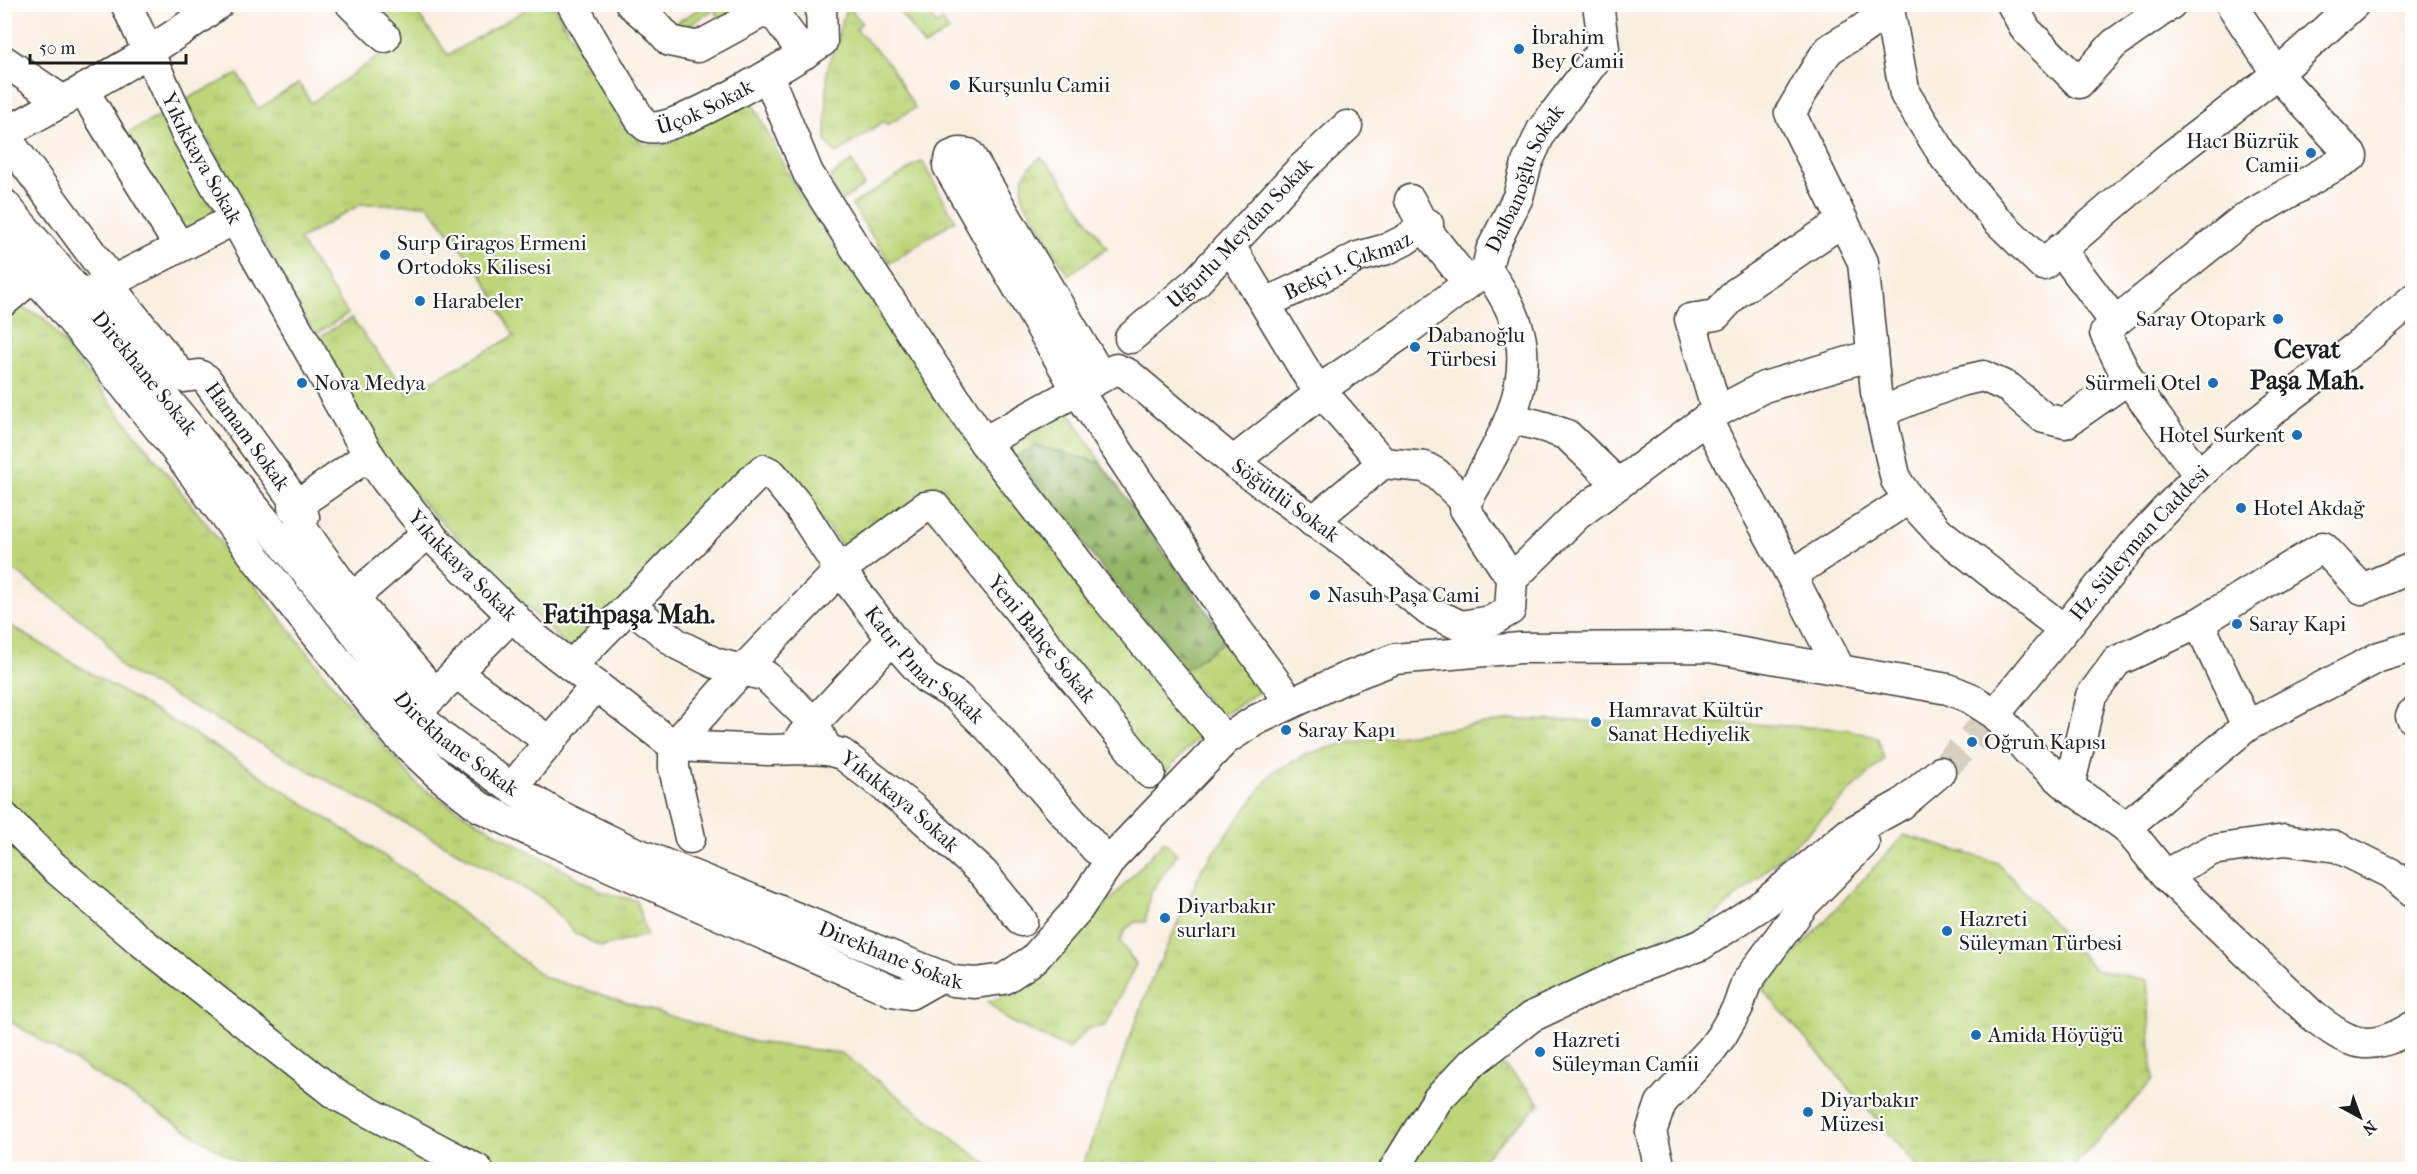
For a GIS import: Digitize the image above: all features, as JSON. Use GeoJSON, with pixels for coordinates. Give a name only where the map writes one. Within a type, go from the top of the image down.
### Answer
{"type":"FeatureCollection","features":[{"type":"Feature","properties":{"kind":"street","name":"Yıkıkkaya Sokak"},"geometry":{"type":"LineString","coordinates":[[126,4],[186,133],[369,455],[386,480],[429,532],[535,638],[674,746],[827,750],[842,754],[912,808],[983,873],[1022,921]]}},
{"type":"Feature","properties":{"kind":"street"},"geometry":{"type":"LineString","coordinates":[[4,134],[193,24],[218,4]]}},
{"type":"Feature","properties":{"kind":"street"},"geometry":{"type":"LineString","coordinates":[[351,4],[385,37]]}},
{"type":"Feature","properties":{"kind":"street","name":"Üçok Sokak"},"geometry":{"type":"LineString","coordinates":[[572,4],[609,70],[646,126],[657,130],[720,103],[813,48]]}},
{"type":"Feature","properties":{"kind":"street"},"geometry":{"type":"LineString","coordinates":[[631,4],[655,24],[670,41],[698,47],[762,12],[776,16],[813,48]]}},
{"type":"Feature","properties":{"kind":"street"},"geometry":{"type":"LineString","coordinates":[[813,48],[821,4]]}},
{"type":"Feature","properties":{"kind":"street"},"geometry":{"type":"LineString","coordinates":[[1882,4],[1880,13],[1869,26],[1829,51],[1790,113],[1863,262],[1880,412],[1896,480],[1909,499],[1940,533],[2063,628]]}},
{"type":"Feature","properties":{"kind":"street"},"geometry":{"type":"LineString","coordinates":[[1888,4],[1905,94],[1946,159],[1996,219],[2043,265],[2167,159],[2277,74],[2354,4]]}},
{"type":"Feature","properties":{"kind":"street"},"geometry":{"type":"LineString","coordinates":[[2012,4],[2026,30],[2079,83],[2114,44],[2171,4]]}},
{"type":"Feature","properties":{"kind":"street"},"geometry":{"type":"LineString","coordinates":[[2199,474],[2128,380],[2104,333],[2241,220],[2352,156],[2277,74],[2231,4]]}},
{"type":"Feature","properties":{"kind":"street","name":"Dalbanoğlu Sokak"},"geometry":{"type":"LineString","coordinates":[[1466,502],[1500,443],[1510,418],[1523,366],[1522,345],[1509,305],[1478,276],[1518,197],[1527,163],[1542,130],[1605,48],[1601,6]]}},
{"type":"Feature","properties":{"kind":"street"},"geometry":{"type":"LineString","coordinates":[[4,61],[73,95],[179,246]]}},
{"type":"Feature","properties":{"kind":"street"},"geometry":{"type":"LineString","coordinates":[[768,76],[808,173],[984,442],[1101,592],[1225,740]]}},
{"type":"Feature","properties":{"kind":"street","name":"Uğurlu Meydan Sokak"},"geometry":{"type":"LineString","coordinates":[[1130,339],[1197,281],[1300,170],[1347,126]]}},
{"type":"Feature","properties":{"kind":"street","name":"Hamam Sokak"},"geometry":{"type":"LineString","coordinates":[[4,134],[109,277],[95,290],[184,377],[199,375],[206,379],[304,518],[300,522],[301,527],[350,600],[431,698],[456,673]]}},
{"type":"Feature","properties":{"kind":"street"},"geometry":{"type":"LineString","coordinates":[[1098,379],[948,166],[951,156],[959,153],[969,154],[1098,379],[1238,631],[1291,703]]}},
{"type":"Feature","properties":{"kind":"street"},"geometry":{"type":"LineString","coordinates":[[1233,462],[1314,398],[1319,390],[1403,333],[1478,276],[1426,226],[1410,200]]}},
{"type":"Feature","properties":{"kind":"street","name":"Direkhane Sokak"},"geometry":{"type":"LineString","coordinates":[[4,204],[44,268],[95,290],[354,632],[404,702],[440,735],[507,785],[556,814],[627,849],[953,981],[975,983],[1004,979],[1034,959],[1078,909],[1112,858],[1225,740],[1256,720],[1342,679],[1395,659],[1520,648],[1709,647],[1839,668],[1948,689],[1970,698],[1995,714],[2028,751],[2069,788],[2126,827],[2165,875],[2297,1001],[2336,1034],[2362,1044],[2405,1032]]}},
{"type":"Feature","properties":{"kind":"street"},"geometry":{"type":"LineString","coordinates":[[95,290],[235,219]]}},
{"type":"Feature","properties":{"kind":"street"},"geometry":{"type":"LineString","coordinates":[[1839,668],[1712,416],[1689,319],[1716,315],[1736,293],[1843,221]]}},
{"type":"Feature","properties":{"kind":"street","name":"Bekçi 1. Çıkmaz"},"geometry":{"type":"LineString","coordinates":[[1266,303],[1358,257],[1387,249],[1426,226]]}},
{"type":"Feature","properties":{"kind":"street"},"geometry":{"type":"LineString","coordinates":[[4,243],[44,268],[261,565],[398,735],[438,774],[480,807],[642,882],[892,991],[910,994],[942,976]]}},
{"type":"Feature","properties":{"kind":"street"},"geometry":{"type":"LineString","coordinates":[[1230,246],[1319,390],[1383,463]]}},
{"type":"Feature","properties":{"kind":"street"},"geometry":{"type":"LineString","coordinates":[[2060,249],[2115,322]]}},
{"type":"Feature","properties":{"kind":"street"},"geometry":{"type":"LineString","coordinates":[[4,301],[44,268]]}},
{"type":"Feature","properties":{"kind":"street","name":"Hz. Süleyman Caddesi"},"geometry":{"type":"LineString","coordinates":[[1995,714],[2138,539],[2199,474],[2248,429],[2360,344],[2412,300]]}},
{"type":"Feature","properties":{"kind":"street"},"geometry":{"type":"LineString","coordinates":[[1313,521],[1383,463],[1425,466],[1437,474],[1466,502],[1465,509],[1512,579],[1576,515],[1712,416],[1764,387],[1872,356]]}},
{"type":"Feature","properties":{"kind":"street","name":"Söğütlü Sokak"},"geometry":{"type":"LineString","coordinates":[[1098,379],[1128,374],[1233,462],[1353,549],[1429,611],[1461,626],[1491,621],[1510,610],[1512,579]]}},
{"type":"Feature","properties":{"kind":"street"},"geometry":{"type":"LineString","coordinates":[[1880,412],[1957,382],[1983,376],[2009,388],[2044,418],[2065,423],[2128,380]]}},
{"type":"Feature","properties":{"kind":"street"},"geometry":{"type":"LineString","coordinates":[[984,442],[1098,379]]}},
{"type":"Feature","properties":{"kind":"street"},"geometry":{"type":"LineString","coordinates":[[1510,418],[1567,435],[1618,484]]}},
{"type":"Feature","properties":{"kind":"street"},"geometry":{"type":"LineString","coordinates":[[295,507],[369,455]]}},
{"type":"Feature","properties":{"kind":"street","name":"Katır Pınar Sokak"},"geometry":{"type":"LineString","coordinates":[[630,606],[757,475],[764,470],[772,474],[799,507],[840,570],[892,639],[926,678],[956,696],[990,729],[1096,849]]}},
{"type":"Feature","properties":{"kind":"street"},"geometry":{"type":"LineString","coordinates":[[1791,575],[1909,499]]}},
{"type":"Feature","properties":{"kind":"street","name":"Yeni Bahçe Sokak"},"geometry":{"type":"LineString","coordinates":[[840,570],[912,515],[926,507],[934,506],[1150,773]]}},
{"type":"Feature","properties":{"kind":"street"},"geometry":{"type":"LineString","coordinates":[[350,600],[429,532]]}},
{"type":"Feature","properties":{"kind":"street"},"geometry":{"type":"LineString","coordinates":[[2069,788],[2091,696],[2117,661],[2199,623],[2324,547],[2362,589],[2412,568]]}},
{"type":"Feature","properties":{"kind":"street"},"geometry":{"type":"LineString","coordinates":[[690,838],[674,768],[674,746],[742,670],[840,570]]}},
{"type":"Feature","properties":{"kind":"street"},"geometry":{"type":"LineString","coordinates":[[571,666],[630,606],[677,644],[715,663],[766,676],[813,722],[827,750]]}},
{"type":"Feature","properties":{"kind":"street"},"geometry":{"type":"LineString","coordinates":[[513,615],[456,673],[550,742]]}},
{"type":"Feature","properties":{"kind":"street"},"geometry":{"type":"LineString","coordinates":[[2199,623],[2247,726]]}},
{"type":"Feature","properties":{"kind":"street"},"geometry":{"type":"LineString","coordinates":[[791,749],[813,722],[892,639]]}},
{"type":"Feature","properties":{"kind":"street"},"geometry":{"type":"LineString","coordinates":[[2126,827],[2247,726],[2379,657],[2409,657]]}},
{"type":"Feature","properties":{"kind":"street"},"geometry":{"type":"LineString","coordinates":[[520,778],[596,686]]}},
{"type":"Feature","properties":{"kind":"street"},"geometry":{"type":"LineString","coordinates":[[1655,1170],[1658,1160],[1651,1132],[1661,1103],[1711,1050],[1722,1035],[1738,1007],[1746,983],[1804,904],[1902,804],[1940,772]]}},
{"type":"Feature","properties":{"kind":"street"},"geometry":{"type":"LineString","coordinates":[[1394,1170],[1437,1100],[1473,1062],[1531,1017],[1626,972],[1701,945],[1765,903],[1848,834],[1902,804]]}},
{"type":"Feature","properties":{"kind":"street"},"geometry":{"type":"LineString","coordinates":[[4,817],[54,867],[138,939],[335,1094],[478,1170]]}},
{"type":"Feature","properties":{"kind":"street"},"geometry":{"type":"LineString","coordinates":[[2165,875],[2212,850],[2285,840],[2337,847],[2390,873],[2412,891]]}},
{"type":"Feature","properties":{"kind":"green space"},"geometry":{"type":"Polygon","coordinates":[[[553,4],[621,121],[632,135],[644,144],[662,145],[737,105],[752,102],[799,194],[980,449],[1202,733],[1161,777],[935,494],[848,552],[767,456],[574,653],[393,474],[316,339],[351,318],[409,394],[514,336],[482,275],[428,205],[361,204],[299,240],[348,314],[314,335],[186,99],[238,74],[258,109],[299,83],[311,103],[395,45],[373,15],[389,5],[411,5],[448,55],[534,5],[553,4]]]}},
{"type":"Feature","properties":{"kind":"green space"},"geometry":{"type":"Polygon","coordinates":[[[705,5],[723,5],[732,19],[724,24],[714,9],[676,34],[671,26],[705,5]]]}},
{"type":"Feature","properties":{"kind":"green space"},"geometry":{"type":"Polygon","coordinates":[[[847,5],[862,23],[856,29],[890,65],[915,108],[887,125],[884,121],[836,154],[826,141],[827,71],[847,5]]]}},
{"type":"Feature","properties":{"kind":"green space"},"geometry":{"type":"Polygon","coordinates":[[[904,5],[931,5],[926,9],[936,24],[942,20],[949,31],[924,46],[900,12],[906,7],[904,5]]]}},
{"type":"Feature","properties":{"kind":"green space"},"geometry":{"type":"Polygon","coordinates":[[[163,114],[220,220],[184,243],[121,137],[163,114]]]}},
{"type":"Feature","properties":{"kind":"green space"},"geometry":{"type":"Polygon","coordinates":[[[1041,157],[1057,174],[1107,248],[1068,275],[1023,199],[1023,179],[1031,166],[1041,157]]]}},
{"type":"Feature","properties":{"kind":"green space"},"geometry":{"type":"Polygon","coordinates":[[[852,161],[864,186],[841,201],[827,180],[852,161]]]}},
{"type":"Feature","properties":{"kind":"green space"},"geometry":{"type":"Polygon","coordinates":[[[922,161],[955,220],[890,263],[852,205],[922,161]]]}},
{"type":"Feature","properties":{"kind":"green space"},"geometry":{"type":"Polygon","coordinates":[[[21,307],[44,318],[365,725],[420,787],[498,834],[603,892],[637,901],[647,935],[602,947],[576,934],[542,898],[122,668],[102,635],[7,565],[5,567],[5,318],[21,307]]]}},
{"type":"Feature","properties":{"kind":"green space"},"geometry":{"type":"Polygon","coordinates":[[[1067,409],[1101,463],[1036,446],[1015,458],[1009,450],[1067,409]]]}},
{"type":"Feature","properties":{"kind":"green space"},"geometry":{"type":"Polygon","coordinates":[[[1036,446],[1101,463],[1227,639],[1183,671],[1015,458],[1036,446]]]}},
{"type":"Feature","properties":{"kind":"green space"},"geometry":{"type":"Polygon","coordinates":[[[4,622],[231,756],[412,874],[544,977],[754,1042],[841,1053],[993,1169],[246,1169],[232,1158],[5,1018],[4,622]]]}},
{"type":"Feature","properties":{"kind":"green space"},"geometry":{"type":"Polygon","coordinates":[[[1227,639],[1263,689],[1220,717],[1183,671],[1227,639]]]}},
{"type":"Feature","properties":{"kind":"green space"},"geometry":{"type":"Polygon","coordinates":[[[1513,720],[1732,723],[1846,729],[1878,738],[1884,759],[1800,840],[1700,929],[1483,1047],[1528,1089],[1540,1104],[1479,1162],[1485,1169],[1081,1170],[1150,984],[1202,869],[1272,773],[1307,754],[1346,743],[1513,720]]]}},
{"type":"Feature","properties":{"kind":"green space","name":"Amida Höyüğü"},"geometry":{"type":"Polygon","coordinates":[[[1904,835],[1998,863],[2095,970],[2147,980],[2153,1080],[2071,1169],[1920,1169],[1762,989],[1904,835]]]}},
{"type":"Feature","properties":{"kind":"green space"},"geometry":{"type":"Polygon","coordinates":[[[1164,841],[1177,854],[1150,894],[1145,922],[1135,922],[1125,930],[1120,942],[1136,964],[1105,1026],[1087,1029],[1069,1049],[1008,1020],[988,1002],[1020,990],[1054,962],[1164,841]]]}},
{"type":"Feature","properties":{"kind":"tunnel"},"geometry":{"type":"LineString","coordinates":[[1940,772],[1995,714]]}},
{"type":"Feature","properties":{"kind":"place","name":"İbrahim Bey Camii"},"geometry":{"type":"Point","coordinates":[1519,49]}},
{"type":"Feature","properties":{"kind":"place","name":"Kurşunlu Camii"},"geometry":{"type":"Point","coordinates":[955,85]}},
{"type":"Feature","properties":{"kind":"place","name":"Hacı Büzrük Camii"},"geometry":{"type":"Point","coordinates":[2311,153]}},
{"type":"Feature","properties":{"kind":"place","name":"Surp Giragos Ermeni Ortodoks Kilisesi"},"geometry":{"type":"Point","coordinates":[385,255]}},
{"type":"Feature","properties":{"kind":"place","name":"Harabeler"},"geometry":{"type":"Point","coordinates":[420,301]}},
{"type":"Feature","properties":{"kind":"place","name":"Saray Otopark"},"geometry":{"type":"Point","coordinates":[2278,319]}},
{"type":"Feature","properties":{"kind":"place","name":"Dabanoğlu Türbesi"},"geometry":{"type":"Point","coordinates":[1415,347]}},
{"type":"Feature","properties":{"kind":"place","name":"Nova Medya"},"geometry":{"type":"Point","coordinates":[302,383]}},
{"type":"Feature","properties":{"kind":"place","name":"Sürmeli Otel"},"geometry":{"type":"Point","coordinates":[2213,383]}},
{"type":"Feature","properties":{"kind":"place","name":"Hotel Surkent"},"geometry":{"type":"Point","coordinates":[2297,435]}},
{"type":"Feature","properties":{"kind":"place","name":"Hotel Akdağ"},"geometry":{"type":"Point","coordinates":[2241,508]}},
{"type":"Feature","properties":{"kind":"place","name":"Nasuh Paşa Cami"},"geometry":{"type":"Point","coordinates":[1315,595]}},
{"type":"Feature","properties":{"kind":"place","name":"Saray Kapi"},"geometry":{"type":"Point","coordinates":[2237,624]}},
{"type":"Feature","properties":{"kind":"place","name":"Hamravat Kültür Sanat Hediyelik"},"geometry":{"type":"Point","coordinates":[1596,722]}},
{"type":"Feature","properties":{"kind":"place","name":"Saray Kapı"},"geometry":{"type":"Point","coordinates":[1286,730]}},
{"type":"Feature","properties":{"kind":"place","name":"Oğrun Kapısı"},"geometry":{"type":"Point","coordinates":[1972,742]}},
{"type":"Feature","properties":{"kind":"place","name":"Diyarbakır surları"},"geometry":{"type":"Point","coordinates":[1165,918]}},
{"type":"Feature","properties":{"kind":"place","name":"Hazreti Süleyman Türbesi"},"geometry":{"type":"Point","coordinates":[1947,931]}},
{"type":"Feature","properties":{"kind":"place","name":"Amida Höyüğü"},"geometry":{"type":"Point","coordinates":[1976,1035]}},
{"type":"Feature","properties":{"kind":"place","name":"Hazreti Süleyman Camii"},"geometry":{"type":"Point","coordinates":[1540,1052]}},
{"type":"Feature","properties":{"kind":"place","name":"Diyarbakır Müzesi"},"geometry":{"type":"Point","coordinates":[1808,1112]}},
{"type":"Feature","properties":{"kind":"district","name":"Cevat Paşa Mah."},"geometry":{"type":"Point","coordinates":[2307,364]}},
{"type":"Feature","properties":{"kind":"district","name":"Fatihpaşa Mah."},"geometry":{"type":"Point","coordinates":[629,614]}}]}
